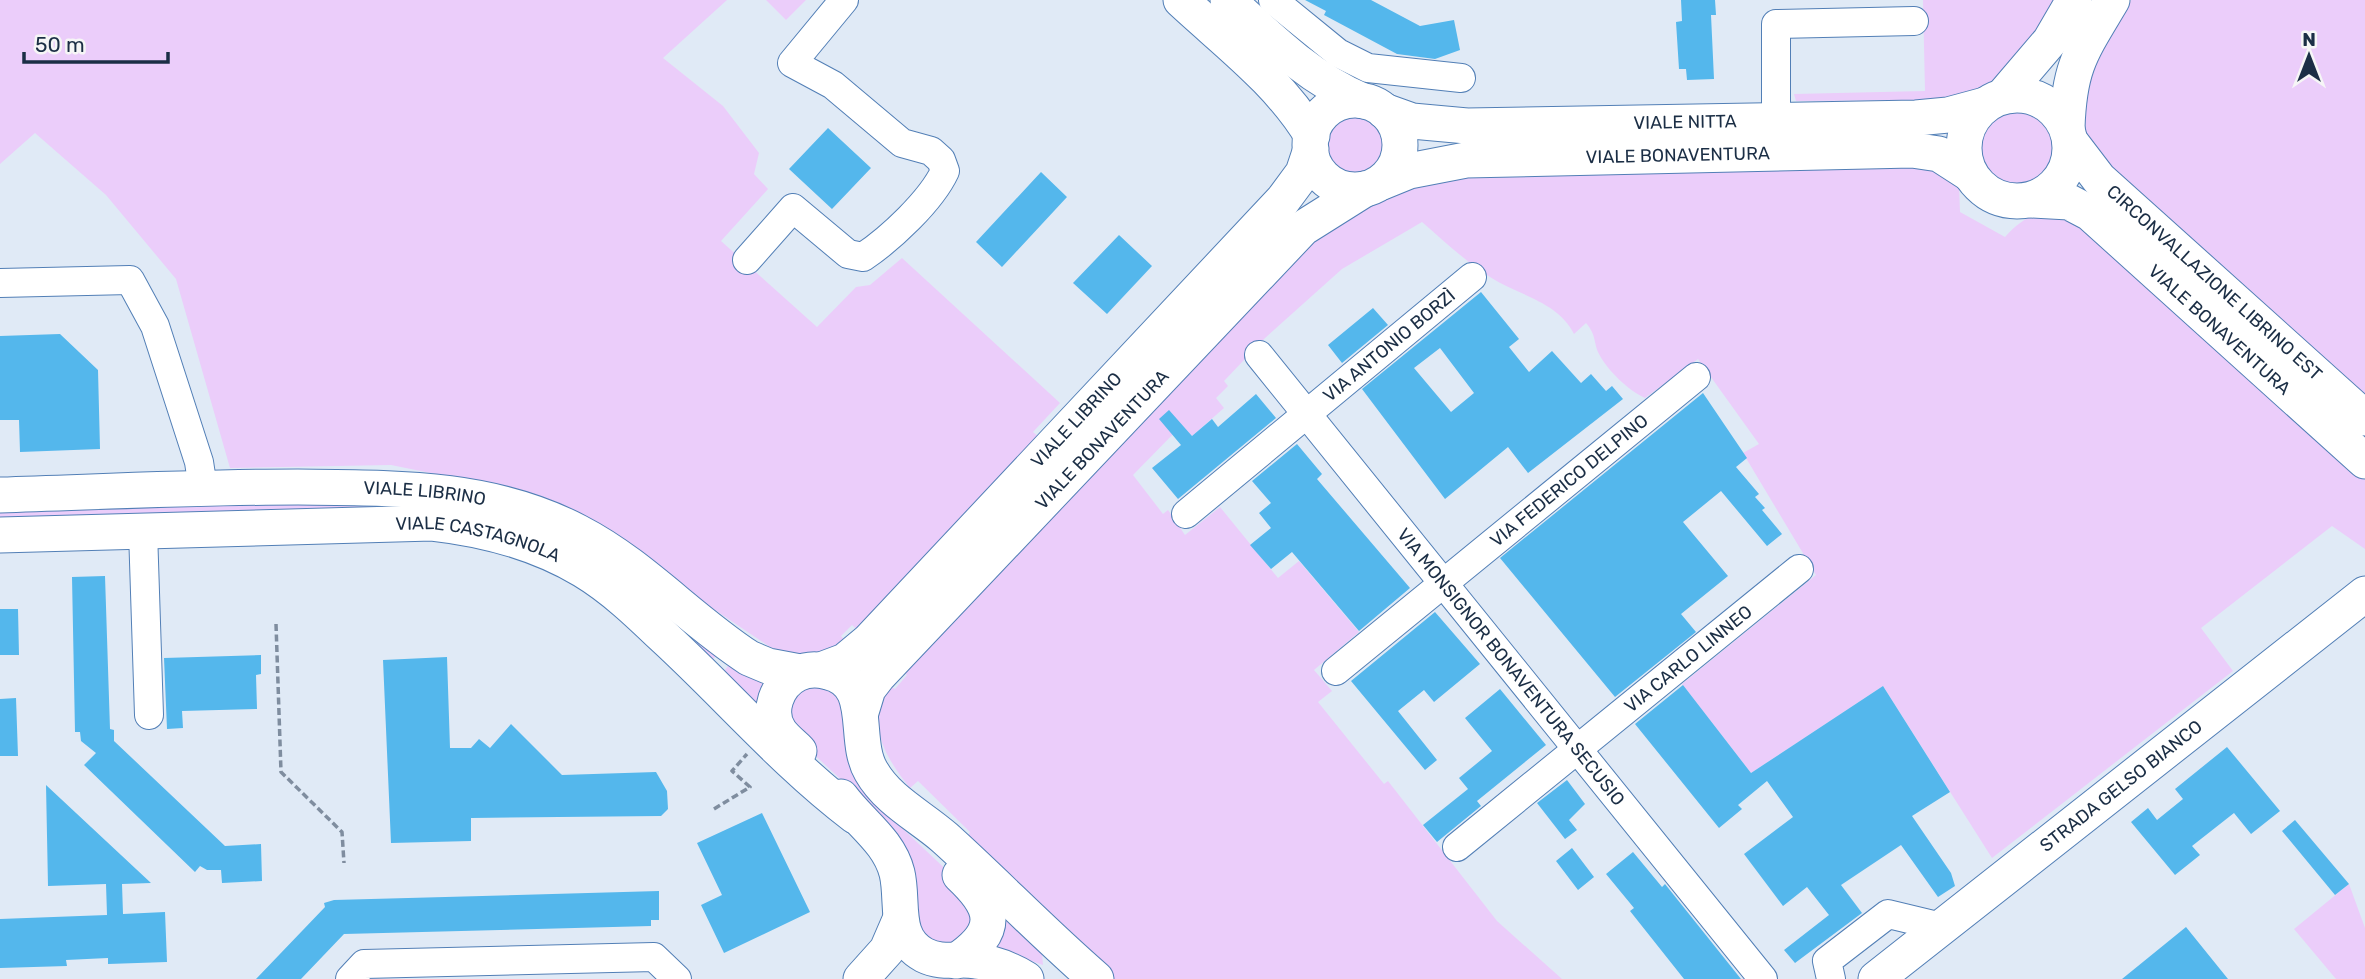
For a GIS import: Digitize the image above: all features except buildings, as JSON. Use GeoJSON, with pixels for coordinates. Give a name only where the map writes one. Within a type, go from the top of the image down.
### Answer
{"type":"FeatureCollection","features":[{"type":"Feature","properties":{"kind":"main road"},"geometry":{"type":"LineString","coordinates":[[1181,0],[1266,79],[1294,110],[1311,143],[1316,166],[1331,183],[1348,189],[1373,185],[1393,169],[1400,147],[1395,124],[1373,106],[1346,102],[1330,108],[1318,120],[1311,143]]}},
{"type":"Feature","properties":{"kind":"main road","name":"VIALE NITTA"},"geometry":{"type":"LineString","coordinates":[[1227,0],[1288,56],[1340,91],[1412,121],[1467,126],[1927,117],[1948,116],[1994,101]]}},
{"type":"Feature","properties":{"kind":"main road"},"geometry":{"type":"LineString","coordinates":[[2074,0],[2050,41],[1994,101],[1975,115],[1965,133],[1964,154],[1970,174],[1984,190],[1996,197],[2010,201],[2031,200],[2060,181],[2069,162],[2071,78],[2076,61],[2112,0]]}},
{"type":"Feature","properties":{"kind":"main road"},"geometry":{"type":"LineString","coordinates":[[1994,101],[2017,94],[2038,99],[2055,111],[2068,135]]}},
{"type":"Feature","properties":{"kind":"main road","name":"CIRCONVALLAZIONE LIBRINO EST"},"geometry":{"type":"LineString","coordinates":[[2068,135],[2099,179],[2365,418]]}},
{"type":"Feature","properties":{"kind":"main road","name":"VIALE LIBRINO"},"geometry":{"type":"LineString","coordinates":[[1061,457],[1283,200],[1303,173],[1311,143]]}},
{"type":"Feature","properties":{"kind":"main road","name":"VIALE BONAVENTURA"},"geometry":{"type":"LineString","coordinates":[[861,712],[880,651],[1061,457],[1303,228],[1373,185],[1409,171],[1466,160],[1912,150],[1939,154],[1970,174]]}},
{"type":"Feature","properties":{"kind":"main road","name":"VIALE BONAVENTURA"},"geometry":{"type":"LineString","coordinates":[[2031,200],[2069,202],[2090,213],[2365,461]]}},
{"type":"Feature","properties":{"kind":"main road","name":"VIALE LIBRINO"},"geometry":{"type":"LineString","coordinates":[[0,495],[203,488],[385,488],[451,493],[518,506],[579,532],[610,550],[749,658],[768,666],[835,673],[851,686],[861,712]]}},
{"type":"Feature","properties":{"kind":"main road","name":"VIALE CASTAGNOLA"},"geometry":{"type":"LineString","coordinates":[[0,535],[432,523],[469,527],[509,536],[547,551],[583,570],[618,594],[706,676],[766,740],[818,788],[855,816]]}},
{"type":"Feature","properties":{"kind":"main road","name":"STRADA GELSO BIANCO"},"geometry":{"type":"LineString","coordinates":[[1876,979],[2365,594]]}},
{"type":"Feature","properties":{"kind":"main road"},"geometry":{"type":"LineString","coordinates":[[861,979],[887,950],[900,920],[900,892],[892,857],[880,839],[855,816],[828,778],[781,734],[774,706],[778,693],[810,671],[856,654],[880,651]]}},
{"type":"Feature","properties":{"kind":"main road"},"geometry":{"type":"LineString","coordinates":[[861,712],[864,756],[871,772],[932,848],[980,894],[986,906],[985,931],[973,949],[950,961],[928,965],[906,979]]}},
{"type":"Feature","properties":{"kind":"main road"},"geometry":{"type":"LineString","coordinates":[[899,804],[943,837],[1037,928],[1096,979]]}},
{"type":"Feature","properties":{"kind":"main road"},"geometry":{"type":"LineString","coordinates":[[900,920],[911,944],[921,953],[950,961],[995,965],[1026,979]]}},
{"type":"Feature","properties":{"kind":"main road"},"geometry":{"type":"LineString","coordinates":[[1037,928],[1081,979]]}},
{"type":"Feature","properties":{"kind":"street"},"geometry":{"type":"LineString","coordinates":[[747,260],[793,208],[848,254],[863,257],[878,247],[926,198],[945,171],[941,160],[931,151],[902,143],[833,85],[792,63],[844,0]]}},
{"type":"Feature","properties":{"kind":"street"},"geometry":{"type":"LineString","coordinates":[[1273,0],[1338,53],[1368,68],[1461,78]]}},
{"type":"Feature","properties":{"kind":"street"},"geometry":{"type":"LineString","coordinates":[[1776,121],[1776,24],[1914,20]]}},
{"type":"Feature","properties":{"kind":"street","name":"VIA ANTONIO BORZÌ"},"geometry":{"type":"LineString","coordinates":[[1186,514],[1472,277]]}},
{"type":"Feature","properties":{"kind":"street"},"geometry":{"type":"LineString","coordinates":[[0,283],[130,280],[155,326],[199,463],[203,488]]}},
{"type":"Feature","properties":{"kind":"street","name":"VIA MONSIGNOR BONAVENTURA SECUSIO"},"geometry":{"type":"LineString","coordinates":[[1259,355],[1763,979]]}},
{"type":"Feature","properties":{"kind":"street","name":"VIA FEDERICO DELPINO"},"geometry":{"type":"LineString","coordinates":[[1336,671],[1696,377]]}},
{"type":"Feature","properties":{"kind":"street"},"geometry":{"type":"LineString","coordinates":[[144,531],[149,715]]}},
{"type":"Feature","properties":{"kind":"street","name":"VIA CARLO LINNEO"},"geometry":{"type":"LineString","coordinates":[[1457,846],[1799,569]]}},
{"type":"Feature","properties":{"kind":"street"},"geometry":{"type":"LineString","coordinates":[[1831,979],[1826,961],[1888,915],[1942,927]]}},
{"type":"Feature","properties":{"kind":"street"},"geometry":{"type":"LineString","coordinates":[[350,979],[363,964],[654,957],[677,979]]}},
{"type":"Feature","properties":{"kind":"path"},"geometry":{"type":"LineString","coordinates":[[276,624],[281,772],[342,832],[344,863]]}},
{"type":"Feature","properties":{"kind":"path"},"geometry":{"type":"LineString","coordinates":[[714,809],[750,787],[732,771],[756,745]]}},
{"type":"Feature","properties":{"kind":"shaded area"},"geometry":{"type":"Polygon","coordinates":[[[0,0],[727,0],[663,58],[723,106],[759,153],[754,174],[768,189],[721,241],[817,327],[856,287],[870,285],[902,258],[1060,403],[1033,432],[1057,453],[1320,233],[1368,203],[1417,183],[1463,173],[1574,170],[1636,174],[1679,173],[1733,166],[1928,163],[1959,185],[1960,212],[2005,237],[2025,220],[2043,214],[2062,217],[2085,229],[2365,480],[2365,549],[2332,526],[2201,628],[2233,671],[1992,858],[1883,686],[1751,773],[1682,684],[1816,575],[1743,453],[1759,444],[1698,359],[1645,398],[1625,385],[1608,367],[1599,354],[1586,323],[1574,334],[1567,323],[1548,306],[1481,271],[1422,222],[1342,269],[1264,339],[1224,381],[1228,386],[1216,398],[1224,408],[1192,436],[1182,425],[1133,475],[1163,514],[1168,510],[1185,535],[1220,507],[1278,578],[1299,561],[1359,632],[1314,670],[1332,691],[1318,702],[1384,784],[1388,781],[1497,921],[1562,979],[1114,979],[966,839],[970,832],[918,781],[910,788],[901,776],[881,740],[879,714],[890,686],[895,689],[907,675],[852,625],[841,636],[846,642],[818,654],[790,653],[770,647],[592,527],[515,490],[391,465],[230,468],[176,279],[106,195],[35,133],[0,164],[0,0]]]}},
{"type":"Feature","properties":{"kind":"shaded area"},"geometry":{"type":"Polygon","coordinates":[[[766,0],[806,0],[786,20],[766,0]]]}},
{"type":"Feature","properties":{"kind":"shaded area"},"geometry":{"type":"Polygon","coordinates":[[[1923,0],[2056,0],[2021,54],[1993,80],[1976,89],[1931,100],[1796,101],[1794,94],[1925,91],[1923,0]]]}},
{"type":"Feature","properties":{"kind":"shaded area"},"geometry":{"type":"Polygon","coordinates":[[[2131,0],[2365,0],[2365,397],[2094,152],[2085,133],[2082,113],[2085,93],[2099,54],[2131,0]]]}},
{"type":"Feature","properties":{"kind":"shaded area"},"geometry":{"type":"Polygon","coordinates":[[[2009,106],[2025,106],[2040,113],[2051,124],[2058,139],[2055,163],[2046,176],[2025,188],[2009,188],[1994,181],[1983,170],[1976,155],[1976,139],[1983,124],[1994,113],[2009,106]]]}},
{"type":"Feature","properties":{"kind":"shaded area"},"geometry":{"type":"Polygon","coordinates":[[[1347,112],[1361,112],[1373,117],[1382,126],[1387,145],[1385,158],[1378,169],[1361,178],[1347,178],[1335,173],[1326,164],[1321,152],[1321,138],[1326,126],[1335,117],[1347,112]]]}},
{"type":"Feature","properties":{"kind":"shaded area"},"geometry":{"type":"Polygon","coordinates":[[[417,498],[542,522],[717,655],[712,660],[571,545],[0,520],[0,510],[417,498]]]}},
{"type":"Feature","properties":{"kind":"shaded area"},"geometry":{"type":"Polygon","coordinates":[[[730,663],[772,680],[761,716],[723,673],[730,663]]]}},
{"type":"Feature","properties":{"kind":"shaded area"},"geometry":{"type":"Polygon","coordinates":[[[798,685],[835,685],[886,813],[971,893],[979,912],[955,947],[919,938],[880,816],[791,733],[785,700],[798,685]]]}},
{"type":"Feature","properties":{"kind":"shaded area"},"geometry":{"type":"Polygon","coordinates":[[[2349,884],[2365,928],[2365,979],[2336,979],[2294,929],[2349,884]]]}},
{"type":"Feature","properties":{"kind":"shaded area"},"geometry":{"type":"Polygon","coordinates":[[[1002,910],[1042,954],[1043,965],[1017,956],[989,951],[1002,910]]]}}]}
